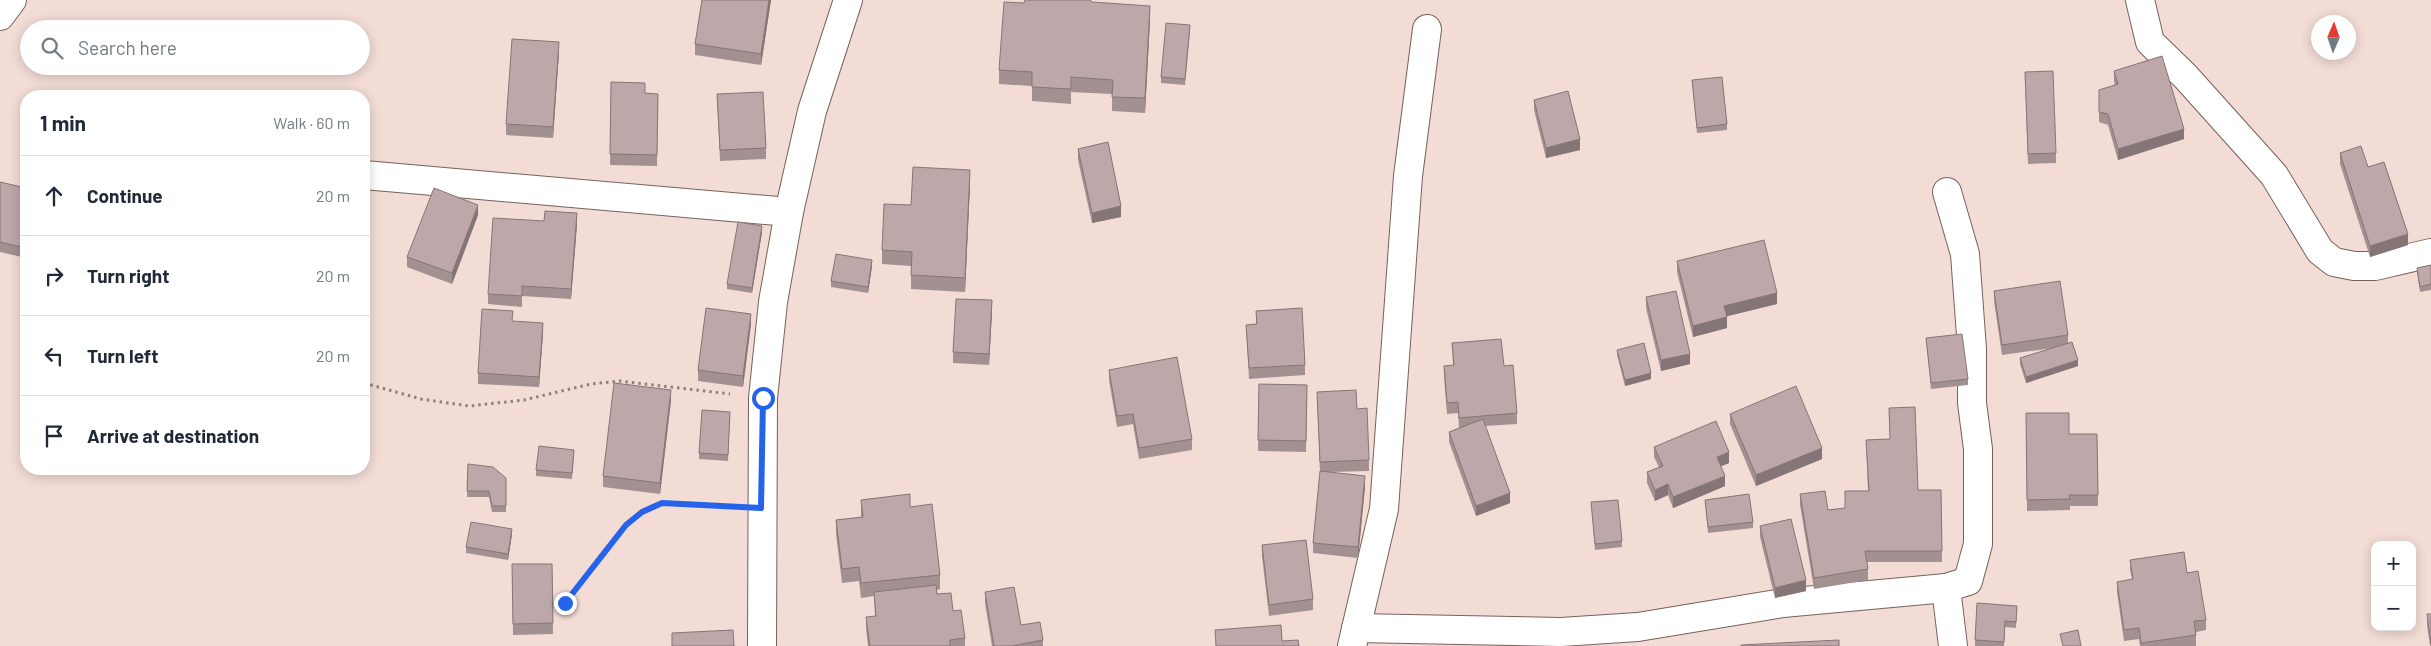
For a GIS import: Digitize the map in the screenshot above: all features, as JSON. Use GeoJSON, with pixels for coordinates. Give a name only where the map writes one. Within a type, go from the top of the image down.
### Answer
{"type":"FeatureCollection","features":[{"type":"Feature","properties":{"kind":"street"},"geometry":{"type":"LineString","coordinates":[[0,16],[12,0]]}},
{"type":"Feature","properties":{"kind":"street"},"geometry":{"type":"LineString","coordinates":[[762,646],[761,508],[763,398],[773,302],[789,212],[812,111],[848,0]]}},
{"type":"Feature","properties":{"kind":"street"},"geometry":{"type":"LineString","coordinates":[[2140,0],[2150,42],[2185,76],[2274,176],[2320,251],[2334,262],[2354,266],[2374,266],[2431,254]]}},
{"type":"Feature","properties":{"kind":"street"},"geometry":{"type":"LineString","coordinates":[[1427,29],[1408,176],[1384,509],[1354,637],[1561,632],[1638,627],[1783,603],[1946,588],[1968,581],[1978,544],[1978,449],[1972,403],[1972,349],[1965,254],[1947,192]]}},
{"type":"Feature","properties":{"kind":"street"},"geometry":{"type":"LineString","coordinates":[[370,176],[789,212]]}},
{"type":"Feature","properties":{"kind":"street"},"geometry":{"type":"LineString","coordinates":[[1946,588],[1952,646]]}},
{"type":"Feature","properties":{"kind":"path"},"geometry":{"type":"LineString","coordinates":[[370,385],[421,400],[469,406],[524,400],[591,384],[619,381],[763,398]]}},
{"type":"Feature","properties":{"kind":"path"},"geometry":{"type":"LineString","coordinates":[[565,603],[626,525],[642,512],[662,503],[761,508]]}},
{"type":"Feature","properties":{"kind":"building"},"geometry":{"type":"Polygon","coordinates":[[[702,0],[769,0],[761,54],[695,44],[702,0]]]}},
{"type":"Feature","properties":{"kind":"building"},"geometry":{"type":"Polygon","coordinates":[[[1025,0],[1090,0],[1092,2],[1150,6],[1145,98],[1112,97],[1113,80],[1071,77],[1071,89],[1032,87],[1032,72],[999,70],[1004,2],[1024,3],[1025,0]]]}},
{"type":"Feature","properties":{"kind":"building"},"geometry":{"type":"Polygon","coordinates":[[[1166,23],[1190,25],[1185,79],[1161,77],[1166,23]]]}},
{"type":"Feature","properties":{"kind":"building"},"geometry":{"type":"Polygon","coordinates":[[[512,39],[559,42],[553,127],[506,124],[512,39]]]}},
{"type":"Feature","properties":{"kind":"building"},"geometry":{"type":"Polygon","coordinates":[[[2162,56],[2184,129],[2118,149],[2108,114],[2099,112],[2099,90],[2118,84],[2114,71],[2162,56]]]}},
{"type":"Feature","properties":{"kind":"building"},"geometry":{"type":"Polygon","coordinates":[[[2053,71],[2056,153],[2028,154],[2025,72],[2053,71]]]}},
{"type":"Feature","properties":{"kind":"building"},"geometry":{"type":"Polygon","coordinates":[[[1722,77],[1727,124],[1697,128],[1692,80],[1722,77]]]}},
{"type":"Feature","properties":{"kind":"building"},"geometry":{"type":"Polygon","coordinates":[[[611,82],[645,83],[645,93],[658,94],[657,155],[610,154],[611,82]]]}},
{"type":"Feature","properties":{"kind":"building"},"geometry":{"type":"Polygon","coordinates":[[[1568,91],[1580,139],[1546,148],[1534,100],[1568,91]]]}},
{"type":"Feature","properties":{"kind":"building"},"geometry":{"type":"Polygon","coordinates":[[[763,92],[766,148],[720,150],[717,94],[763,92]]]}},
{"type":"Feature","properties":{"kind":"building"},"geometry":{"type":"Polygon","coordinates":[[[1108,142],[1121,206],[1092,213],[1078,149],[1108,142]]]}},
{"type":"Feature","properties":{"kind":"building"},"geometry":{"type":"Polygon","coordinates":[[[2361,146],[2368,167],[2384,162],[2408,234],[2370,246],[2340,153],[2361,146]]]}},
{"type":"Feature","properties":{"kind":"building"},"geometry":{"type":"Polygon","coordinates":[[[913,167],[970,170],[965,278],[911,275],[912,252],[882,250],[884,204],[911,205],[913,167]]]}},
{"type":"Feature","properties":{"kind":"building"},"geometry":{"type":"Polygon","coordinates":[[[0,182],[20,187],[20,247],[0,242],[0,182]]]}},
{"type":"Feature","properties":{"kind":"building"},"geometry":{"type":"Polygon","coordinates":[[[434,188],[478,205],[452,273],[407,257],[434,188]]]}},
{"type":"Feature","properties":{"kind":"building"},"geometry":{"type":"Polygon","coordinates":[[[545,211],[577,213],[571,289],[522,286],[522,296],[488,294],[493,218],[544,221],[545,211]]]}},
{"type":"Feature","properties":{"kind":"building"},"geometry":{"type":"Polygon","coordinates":[[[738,222],[762,226],[752,288],[727,284],[738,222]]]}},
{"type":"Feature","properties":{"kind":"building"},"geometry":{"type":"Polygon","coordinates":[[[1764,240],[1777,293],[1724,306],[1727,317],[1693,326],[1677,261],[1764,240]]]}},
{"type":"Feature","properties":{"kind":"building"},"geometry":{"type":"Polygon","coordinates":[[[836,254],[872,260],[868,287],[831,281],[836,254]]]}},
{"type":"Feature","properties":{"kind":"building"},"geometry":{"type":"Polygon","coordinates":[[[2431,265],[2431,284],[2420,287],[2417,268],[2431,265]]]}},
{"type":"Feature","properties":{"kind":"building"},"geometry":{"type":"Polygon","coordinates":[[[2060,281],[2068,335],[2002,345],[1994,291],[2060,281]]]}},
{"type":"Feature","properties":{"kind":"building"},"geometry":{"type":"Polygon","coordinates":[[[1676,291],[1690,354],[1661,360],[1646,297],[1676,291]]]}},
{"type":"Feature","properties":{"kind":"building"},"geometry":{"type":"Polygon","coordinates":[[[956,299],[992,300],[989,354],[953,352],[956,299]]]}},
{"type":"Feature","properties":{"kind":"building"},"geometry":{"type":"Polygon","coordinates":[[[706,308],[751,314],[743,376],[698,370],[706,308]]]}},
{"type":"Feature","properties":{"kind":"building"},"geometry":{"type":"Polygon","coordinates":[[[1302,308],[1305,365],[1249,368],[1246,325],[1257,324],[1256,311],[1302,308]]]}},
{"type":"Feature","properties":{"kind":"building"},"geometry":{"type":"Polygon","coordinates":[[[482,309],[513,311],[512,321],[543,323],[539,377],[478,373],[482,309]]]}},
{"type":"Feature","properties":{"kind":"building"},"geometry":{"type":"Polygon","coordinates":[[[1962,334],[1968,379],[1931,383],[1926,338],[1962,334]]]}},
{"type":"Feature","properties":{"kind":"building"},"geometry":{"type":"Polygon","coordinates":[[[1501,339],[1504,366],[1513,365],[1517,413],[1459,418],[1458,402],[1447,403],[1444,366],[1454,365],[1452,343],[1501,339]]]}},
{"type":"Feature","properties":{"kind":"building"},"geometry":{"type":"Polygon","coordinates":[[[2072,342],[2078,360],[2026,377],[2020,358],[2072,342]]]}},
{"type":"Feature","properties":{"kind":"building"},"geometry":{"type":"Polygon","coordinates":[[[1644,343],[1651,373],[1625,380],[1617,350],[1644,343]]]}},
{"type":"Feature","properties":{"kind":"building"},"geometry":{"type":"Polygon","coordinates":[[[1177,357],[1192,439],[1139,448],[1133,414],[1117,416],[1109,370],[1177,357]]]}},
{"type":"Feature","properties":{"kind":"building"},"geometry":{"type":"Polygon","coordinates":[[[614,383],[671,390],[660,483],[603,476],[614,383]]]}},
{"type":"Feature","properties":{"kind":"building"},"geometry":{"type":"Polygon","coordinates":[[[1259,384],[1307,385],[1306,441],[1258,440],[1259,384]]]}},
{"type":"Feature","properties":{"kind":"building"},"geometry":{"type":"Polygon","coordinates":[[[1796,386],[1822,448],[1756,475],[1730,414],[1796,386]]]}},
{"type":"Feature","properties":{"kind":"building"},"geometry":{"type":"Polygon","coordinates":[[[1356,390],[1357,409],[1367,408],[1369,460],[1320,462],[1317,392],[1356,390]]]}},
{"type":"Feature","properties":{"kind":"building"},"geometry":{"type":"Polygon","coordinates":[[[1915,407],[1918,490],[1941,490],[1942,551],[1865,551],[1868,569],[1814,578],[1800,494],[1825,491],[1828,510],[1845,508],[1845,491],[1869,491],[1866,440],[1890,439],[1889,408],[1915,407]]]}},
{"type":"Feature","properties":{"kind":"building"},"geometry":{"type":"Polygon","coordinates":[[[702,410],[730,412],[728,455],[699,453],[702,410]]]}},
{"type":"Feature","properties":{"kind":"building"},"geometry":{"type":"Polygon","coordinates":[[[2026,413],[2069,413],[2069,434],[2097,434],[2098,495],[2069,495],[2070,499],[2027,500],[2026,413]]]}},
{"type":"Feature","properties":{"kind":"building"},"geometry":{"type":"Polygon","coordinates":[[[1483,419],[1510,493],[1476,506],[1449,432],[1483,419]]]}},
{"type":"Feature","properties":{"kind":"building"},"geometry":{"type":"Polygon","coordinates":[[[1716,421],[1729,452],[1717,457],[1725,476],[1673,497],[1668,484],[1655,490],[1647,472],[1663,466],[1654,447],[1716,421]]]}},
{"type":"Feature","properties":{"kind":"building"},"geometry":{"type":"Polygon","coordinates":[[[539,446],[574,450],[572,473],[536,470],[539,446]]]}},
{"type":"Feature","properties":{"kind":"building"},"geometry":{"type":"Polygon","coordinates":[[[468,464],[493,467],[506,478],[506,506],[492,506],[489,491],[467,491],[468,464]]]}},
{"type":"Feature","properties":{"kind":"building"},"geometry":{"type":"Polygon","coordinates":[[[1320,471],[1365,476],[1358,547],[1313,543],[1320,471]]]}},
{"type":"Feature","properties":{"kind":"building"},"geometry":{"type":"Polygon","coordinates":[[[910,494],[910,507],[932,504],[940,575],[861,583],[859,567],[842,569],[836,520],[863,517],[861,500],[910,494]]]}},
{"type":"Feature","properties":{"kind":"building"},"geometry":{"type":"Polygon","coordinates":[[[1749,494],[1753,522],[1708,527],[1705,500],[1749,494]]]}},
{"type":"Feature","properties":{"kind":"building"},"geometry":{"type":"Polygon","coordinates":[[[1618,500],[1622,541],[1595,544],[1591,502],[1618,500]]]}},
{"type":"Feature","properties":{"kind":"building"},"geometry":{"type":"Polygon","coordinates":[[[1791,519],[1806,580],[1775,588],[1760,526],[1791,519]]]}},
{"type":"Feature","properties":{"kind":"building"},"geometry":{"type":"Polygon","coordinates":[[[471,522],[512,529],[508,554],[466,547],[471,522]]]}},
{"type":"Feature","properties":{"kind":"building"},"geometry":{"type":"Polygon","coordinates":[[[1306,540],[1313,599],[1269,605],[1262,545],[1306,540]]]}},
{"type":"Feature","properties":{"kind":"building"},"geometry":{"type":"Polygon","coordinates":[[[2184,552],[2187,573],[2198,571],[2206,620],[2194,621],[2196,635],[2141,643],[2139,628],[2124,630],[2117,582],[2133,579],[2130,560],[2184,552]]]}},
{"type":"Feature","properties":{"kind":"building"},"geometry":{"type":"Polygon","coordinates":[[[512,564],[552,564],[553,623],[513,624],[512,564]]]}},
{"type":"Feature","properties":{"kind":"building"},"geometry":{"type":"Polygon","coordinates":[[[936,585],[937,594],[951,593],[953,611],[961,610],[965,638],[950,640],[950,646],[870,646],[866,617],[876,616],[874,592],[936,585]]]}},
{"type":"Feature","properties":{"kind":"building"},"geometry":{"type":"Polygon","coordinates":[[[1014,587],[1021,625],[1040,622],[1043,640],[1012,646],[994,646],[985,592],[1014,587]]]}},
{"type":"Feature","properties":{"kind":"building"},"geometry":{"type":"Polygon","coordinates":[[[1977,603],[2017,606],[2016,622],[2005,621],[2004,642],[1975,640],[1977,603]]]}},
{"type":"Feature","properties":{"kind":"building"},"geometry":{"type":"Polygon","coordinates":[[[2427,614],[2431,614],[2431,644],[2427,614]]]}},
{"type":"Feature","properties":{"kind":"building"},"geometry":{"type":"Polygon","coordinates":[[[1281,625],[1282,641],[1298,640],[1299,646],[1216,646],[1215,630],[1281,625]]]}},
{"type":"Feature","properties":{"kind":"building"},"geometry":{"type":"Polygon","coordinates":[[[733,630],[734,646],[672,646],[672,633],[733,630]]]}},
{"type":"Feature","properties":{"kind":"building"},"geometry":{"type":"Polygon","coordinates":[[[2078,630],[2081,646],[2063,646],[2060,634],[2078,630]]]}},
{"type":"Feature","properties":{"kind":"building"},"geometry":{"type":"Polygon","coordinates":[[[1839,640],[1839,646],[1741,646],[1741,645],[1839,640]]]}},
{"type":"Feature","properties":{"kind":"route"},"geometry":{"type":"LineString","coordinates":[[565,603],[626,525],[642,512],[662,503],[761,508],[763,398]]}}]}
